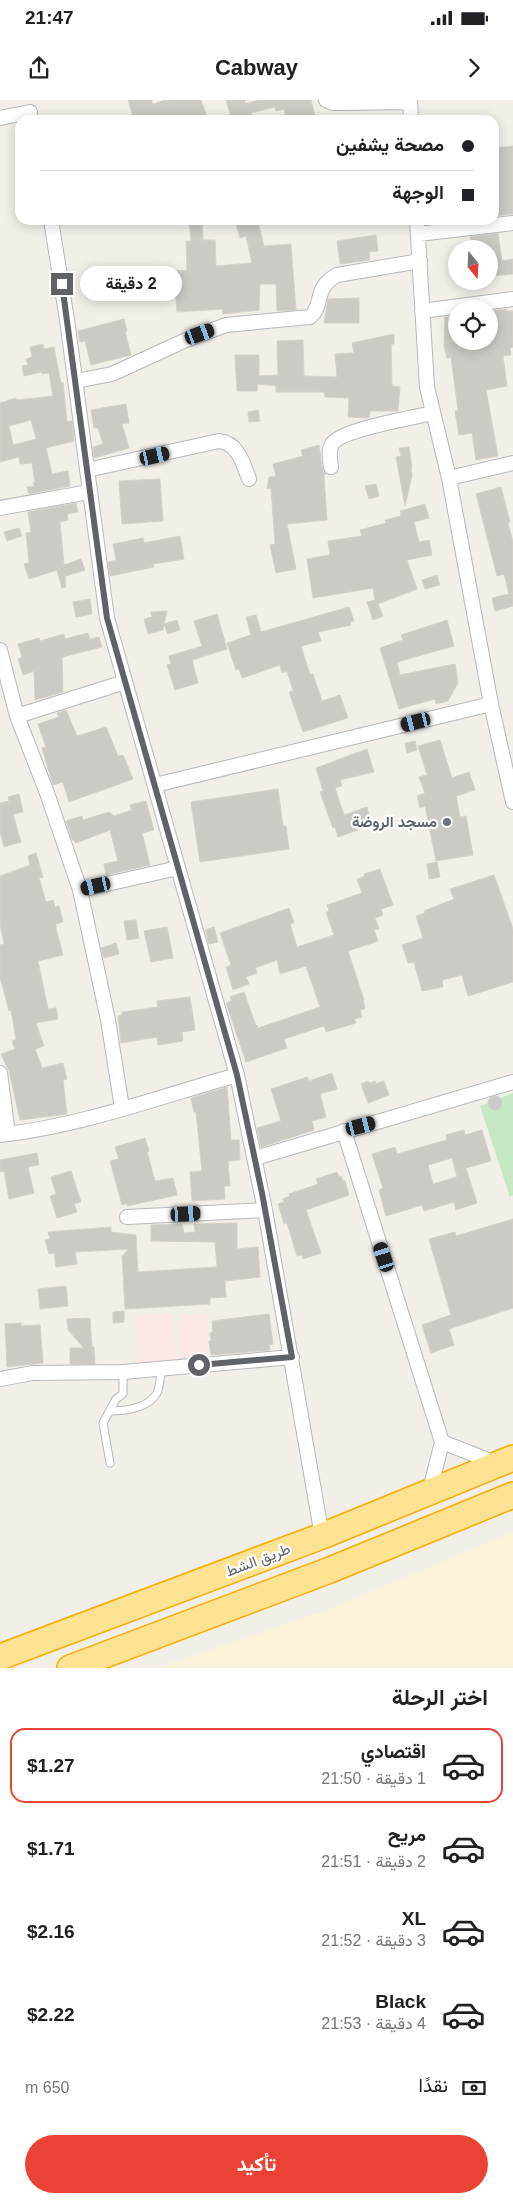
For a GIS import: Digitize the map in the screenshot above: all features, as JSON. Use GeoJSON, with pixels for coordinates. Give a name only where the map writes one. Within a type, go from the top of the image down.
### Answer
{"type":"FeatureCollection","features":[{"type":"Feature","properties":{"kind":"highway","name":"طريق الشط"},"geometry":{"type":"LineString","coordinates":[[0,1657],[322,1536],[506,1461]]}},
{"type":"Feature","properties":{"kind":"highway"},"geometry":{"type":"LineString","coordinates":[[70,1668],[330,1570],[513,1495]]}},
{"type":"Feature","properties":{"kind":"street"},"geometry":{"type":"LineString","coordinates":[[326,100],[344,104],[410,101],[411,115]]}},
{"type":"Feature","properties":{"kind":"street"},"geometry":{"type":"LineString","coordinates":[[0,118],[30,111]]}},
{"type":"Feature","properties":{"kind":"street"},"geometry":{"type":"LineString","coordinates":[[499,224],[513,223]]}},
{"type":"Feature","properties":{"kind":"street"},"geometry":{"type":"LineString","coordinates":[[52,225],[76,381],[89,492],[107,618],[237,1075],[265,1210],[322,1536]]}},
{"type":"Feature","properties":{"kind":"street"},"geometry":{"type":"LineString","coordinates":[[466,225],[418,227],[425,371],[432,413],[449,478],[491,704],[513,802]]}},
{"type":"Feature","properties":{"kind":"street"},"geometry":{"type":"LineString","coordinates":[[76,381],[112,374],[186,340],[226,325],[310,317],[315,314],[323,286],[328,280],[337,275],[420,261]]}},
{"type":"Feature","properties":{"kind":"street"},"geometry":{"type":"LineString","coordinates":[[422,311],[513,299]]}},
{"type":"Feature","properties":{"kind":"street"},"geometry":{"type":"LineString","coordinates":[[331,467],[330,449],[336,439],[373,426],[432,413]]}},
{"type":"Feature","properties":{"kind":"street"},"geometry":{"type":"LineString","coordinates":[[87,470],[219,441],[232,445],[249,479]]}},
{"type":"Feature","properties":{"kind":"street"},"geometry":{"type":"LineString","coordinates":[[449,478],[513,463]]}},
{"type":"Feature","properties":{"kind":"street"},"geometry":{"type":"LineString","coordinates":[[0,508],[89,492]]}},
{"type":"Feature","properties":{"kind":"street"},"geometry":{"type":"LineString","coordinates":[[0,650],[17,716],[47,793],[80,890],[108,1020],[122,1108]]}},
{"type":"Feature","properties":{"kind":"street"},"geometry":{"type":"LineString","coordinates":[[17,716],[125,682]]}},
{"type":"Feature","properties":{"kind":"street"},"geometry":{"type":"LineString","coordinates":[[155,785],[491,704]]}},
{"type":"Feature","properties":{"kind":"street"},"geometry":{"type":"LineString","coordinates":[[80,890],[178,868]]}},
{"type":"Feature","properties":{"kind":"street"},"geometry":{"type":"LineString","coordinates":[[0,1072],[4,1135],[75,1122],[237,1075]]}},
{"type":"Feature","properties":{"kind":"street"},"geometry":{"type":"LineString","coordinates":[[255,1158],[513,1082]]}},
{"type":"Feature","properties":{"kind":"street"},"geometry":{"type":"LineString","coordinates":[[344,1131],[442,1442],[429,1494]]}},
{"type":"Feature","properties":{"kind":"street"},"geometry":{"type":"LineString","coordinates":[[127,1218],[265,1210]]}},
{"type":"Feature","properties":{"kind":"street"},"geometry":{"type":"LineString","coordinates":[[0,1379],[33,1374],[122,1372],[292,1357]]}},
{"type":"Feature","properties":{"kind":"street"},"geometry":{"type":"LineString","coordinates":[[442,1442],[506,1461]]}},
{"type":"Feature","properties":{"kind":"lane"},"geometry":{"type":"LineString","coordinates":[[110,1411],[140,1407],[156,1394],[162,1369]]}},
{"type":"Feature","properties":{"kind":"lane"},"geometry":{"type":"LineString","coordinates":[[110,1464],[103,1423],[116,1399],[123,1394],[122,1372]]}},
{"type":"Feature","properties":{"kind":"shaded area"},"geometry":{"type":"Polygon","coordinates":[[[173,1314],[176,1362],[139,1365],[135,1316],[173,1314]]]}},
{"type":"Feature","properties":{"kind":"shaded area"},"geometry":{"type":"Polygon","coordinates":[[[179,1315],[207,1315],[208,1360],[180,1361],[179,1315]]]}},
{"type":"Feature","properties":{"kind":"green space"},"geometry":{"type":"Polygon","coordinates":[[[513,1093],[513,1195],[510,1197],[480,1106],[513,1093]]]}},
{"type":"Feature","properties":{"kind":"sand"},"geometry":{"type":"Polygon","coordinates":[[[513,1532],[513,1668],[158,1668],[327,1610],[513,1532]]]}},
{"type":"Feature","properties":{"kind":"building"},"geometry":{"type":"Polygon","coordinates":[[[128,100],[151,100],[153,104],[166,100],[201,100],[206,115],[132,115],[128,100]]]}},
{"type":"Feature","properties":{"kind":"building"},"geometry":{"type":"Polygon","coordinates":[[[226,100],[245,100],[245,104],[260,100],[311,100],[315,115],[285,115],[284,109],[276,111],[275,107],[251,113],[252,115],[230,115],[226,100]]]}},
{"type":"Feature","properties":{"kind":"building"},"geometry":{"type":"Polygon","coordinates":[[[513,146],[513,214],[499,215],[499,147],[513,146]]]}},
{"type":"Feature","properties":{"kind":"building"},"geometry":{"type":"Polygon","coordinates":[[[189,225],[202,225],[203,240],[215,240],[216,266],[252,263],[246,236],[240,238],[236,225],[259,225],[264,246],[291,244],[296,310],[277,311],[276,284],[260,284],[259,310],[223,314],[222,309],[177,312],[174,271],[187,270],[186,241],[191,241],[189,225]]]}},
{"type":"Feature","properties":{"kind":"building"},"geometry":{"type":"Polygon","coordinates":[[[498,233],[502,261],[513,259],[513,274],[498,275],[498,240],[470,240],[470,237],[498,233]]]}},
{"type":"Feature","properties":{"kind":"building"},"geometry":{"type":"Polygon","coordinates":[[[376,235],[378,251],[369,252],[370,260],[340,264],[337,241],[376,235]]]}},
{"type":"Feature","properties":{"kind":"building"},"geometry":{"type":"Polygon","coordinates":[[[359,298],[359,323],[324,323],[328,299],[359,298]]]}},
{"type":"Feature","properties":{"kind":"building"},"geometry":{"type":"Polygon","coordinates":[[[506,309],[507,311],[513,311],[513,347],[510,348],[511,355],[503,356],[507,386],[486,390],[498,456],[476,460],[472,433],[459,435],[455,411],[458,410],[451,357],[447,358],[444,346],[445,317],[448,317],[448,350],[498,350],[498,310],[506,309]]]}},
{"type":"Feature","properties":{"kind":"building"},"geometry":{"type":"Polygon","coordinates":[[[124,319],[131,355],[91,365],[85,341],[80,342],[78,331],[124,319]]]}},
{"type":"Feature","properties":{"kind":"building"},"geometry":{"type":"Polygon","coordinates":[[[394,334],[394,344],[391,344],[392,386],[400,387],[398,411],[370,411],[369,418],[348,417],[349,398],[325,397],[324,392],[276,392],[276,386],[258,384],[257,391],[237,391],[235,355],[259,355],[259,376],[278,375],[277,341],[303,340],[304,376],[337,377],[335,354],[354,353],[352,343],[394,334]]]}},
{"type":"Feature","properties":{"kind":"building"},"geometry":{"type":"Polygon","coordinates":[[[43,344],[44,349],[54,347],[61,383],[63,382],[67,422],[72,421],[74,441],[46,448],[52,474],[68,471],[70,486],[29,494],[27,487],[34,486],[33,483],[35,483],[32,463],[20,464],[19,457],[0,462],[0,403],[16,398],[17,400],[53,396],[49,373],[42,374],[41,372],[24,376],[22,366],[28,365],[26,359],[32,357],[30,347],[43,344]],[[31,420],[9,426],[13,445],[36,439],[31,420]]]}},
{"type":"Feature","properties":{"kind":"building"},"geometry":{"type":"Polygon","coordinates":[[[126,404],[129,423],[122,424],[129,448],[94,458],[93,447],[103,444],[98,428],[94,428],[91,410],[126,404]]]}},
{"type":"Feature","properties":{"kind":"building"},"geometry":{"type":"Polygon","coordinates":[[[258,410],[260,421],[249,422],[248,412],[258,410]]]}},
{"type":"Feature","properties":{"kind":"building"},"geometry":{"type":"Polygon","coordinates":[[[319,445],[322,468],[326,474],[324,475],[327,520],[287,524],[296,569],[276,573],[270,545],[275,544],[271,488],[267,489],[269,477],[276,476],[273,464],[303,456],[301,450],[319,445]]]}},
{"type":"Feature","properties":{"kind":"building"},"geometry":{"type":"Polygon","coordinates":[[[409,447],[412,476],[405,506],[396,457],[401,456],[399,448],[409,447]]]}},
{"type":"Feature","properties":{"kind":"building"},"geometry":{"type":"Polygon","coordinates":[[[160,479],[163,521],[122,524],[119,481],[160,479]]]}},
{"type":"Feature","properties":{"kind":"building"},"geometry":{"type":"Polygon","coordinates":[[[376,484],[379,496],[369,499],[365,486],[376,484]]]}},
{"type":"Feature","properties":{"kind":"building"},"geometry":{"type":"Polygon","coordinates":[[[501,487],[513,542],[513,606],[495,611],[492,598],[509,594],[504,574],[497,576],[476,494],[501,487]]]}},
{"type":"Feature","properties":{"kind":"building"},"geometry":{"type":"Polygon","coordinates":[[[76,503],[78,512],[67,514],[68,520],[60,522],[64,565],[81,559],[85,570],[66,576],[65,574],[66,587],[62,588],[57,570],[29,579],[24,564],[29,563],[26,533],[31,532],[28,512],[76,503]]]}},
{"type":"Feature","properties":{"kind":"building"},"geometry":{"type":"Polygon","coordinates":[[[425,504],[429,518],[414,522],[419,542],[429,540],[432,555],[407,560],[417,589],[378,604],[383,616],[373,620],[367,602],[375,600],[373,588],[313,598],[307,559],[330,555],[328,541],[362,536],[360,530],[386,523],[385,520],[401,516],[400,511],[425,504]]]}},
{"type":"Feature","properties":{"kind":"building"},"geometry":{"type":"Polygon","coordinates":[[[19,528],[22,536],[7,541],[4,532],[19,528]]]}},
{"type":"Feature","properties":{"kind":"building"},"geometry":{"type":"Polygon","coordinates":[[[180,536],[184,559],[153,564],[154,567],[110,576],[108,562],[116,560],[113,544],[143,538],[144,543],[180,536]]]}},
{"type":"Feature","properties":{"kind":"building"},"geometry":{"type":"Polygon","coordinates":[[[437,575],[440,585],[425,589],[422,580],[437,575]]]}},
{"type":"Feature","properties":{"kind":"building"},"geometry":{"type":"Polygon","coordinates":[[[90,599],[92,614],[76,617],[73,602],[90,599]]]}},
{"type":"Feature","properties":{"kind":"building"},"geometry":{"type":"Polygon","coordinates":[[[349,607],[354,621],[350,622],[351,625],[318,632],[321,641],[301,646],[310,675],[313,674],[322,701],[340,695],[348,718],[303,732],[289,692],[293,691],[287,671],[282,673],[280,665],[242,678],[239,669],[236,670],[227,643],[251,635],[246,617],[256,615],[261,632],[349,607]]]}},
{"type":"Feature","properties":{"kind":"building"},"geometry":{"type":"Polygon","coordinates":[[[167,611],[163,630],[148,634],[144,619],[152,617],[151,612],[167,611]]]}},
{"type":"Feature","properties":{"kind":"building"},"geometry":{"type":"Polygon","coordinates":[[[217,614],[227,649],[192,660],[198,683],[175,690],[167,665],[171,664],[169,656],[202,646],[194,621],[217,614]]]}},
{"type":"Feature","properties":{"kind":"building"},"geometry":{"type":"Polygon","coordinates":[[[177,620],[180,630],[168,634],[164,624],[177,620]]]}},
{"type":"Feature","properties":{"kind":"building"},"geometry":{"type":"Polygon","coordinates":[[[447,620],[454,646],[397,662],[400,675],[455,664],[458,683],[448,701],[436,704],[435,699],[399,709],[380,648],[403,640],[401,635],[447,620]]]}},
{"type":"Feature","properties":{"kind":"building"},"geometry":{"type":"Polygon","coordinates":[[[88,633],[90,639],[99,637],[102,647],[62,657],[63,692],[35,700],[34,671],[23,675],[18,659],[22,657],[18,644],[39,638],[40,641],[64,634],[65,639],[88,633]]]}},
{"type":"Feature","properties":{"kind":"building"},"geometry":{"type":"Polygon","coordinates":[[[66,710],[77,736],[106,727],[118,756],[123,755],[133,779],[69,802],[63,782],[53,785],[42,748],[46,747],[38,724],[59,717],[57,713],[66,710]]]}},
{"type":"Feature","properties":{"kind":"building"},"geometry":{"type":"Polygon","coordinates":[[[440,740],[452,778],[469,772],[475,790],[456,796],[460,817],[466,816],[473,855],[436,861],[425,806],[420,808],[417,796],[425,793],[419,777],[427,775],[418,746],[440,740]]]}},
{"type":"Feature","properties":{"kind":"building"},"geometry":{"type":"Polygon","coordinates":[[[415,741],[417,750],[407,753],[405,743],[415,741]]]}},
{"type":"Feature","properties":{"kind":"building"},"geometry":{"type":"Polygon","coordinates":[[[367,749],[374,772],[340,780],[342,786],[335,788],[344,815],[367,807],[372,825],[338,837],[320,792],[323,791],[316,768],[367,749]]]}},
{"type":"Feature","properties":{"kind":"building"},"geometry":{"type":"Polygon","coordinates":[[[278,789],[283,826],[286,826],[289,849],[200,862],[191,802],[278,789]]]}},
{"type":"Feature","properties":{"kind":"building"},"geometry":{"type":"Polygon","coordinates":[[[19,794],[23,812],[13,814],[21,842],[4,847],[0,832],[0,803],[9,801],[8,797],[19,794]]]}},
{"type":"Feature","properties":{"kind":"building"},"geometry":{"type":"Polygon","coordinates":[[[146,801],[154,830],[142,833],[150,865],[106,875],[104,864],[118,861],[110,830],[76,843],[72,839],[66,821],[82,816],[83,820],[109,812],[114,816],[132,810],[130,805],[146,801]]]}},
{"type":"Feature","properties":{"kind":"building"},"geometry":{"type":"Polygon","coordinates":[[[36,853],[43,877],[39,878],[46,902],[53,900],[55,907],[59,906],[63,922],[56,924],[56,928],[63,955],[38,961],[48,1009],[56,1008],[58,1019],[36,1023],[44,1046],[35,1049],[42,1068],[63,1063],[67,1079],[63,1080],[67,1114],[20,1120],[9,1071],[1,1054],[15,1049],[12,1041],[16,1039],[11,1010],[9,1011],[0,977],[0,945],[4,944],[0,924],[0,876],[30,865],[28,856],[36,853]]]}},
{"type":"Feature","properties":{"kind":"building"},"geometry":{"type":"Polygon","coordinates":[[[437,862],[440,877],[429,879],[427,864],[437,862]]]}},
{"type":"Feature","properties":{"kind":"building"},"geometry":{"type":"Polygon","coordinates":[[[380,869],[393,905],[381,909],[383,915],[375,918],[379,929],[374,930],[378,941],[348,951],[364,1000],[365,1009],[360,1010],[362,1017],[354,1019],[356,1023],[326,1032],[324,1026],[284,1039],[287,1048],[246,1062],[226,1003],[232,1001],[230,997],[244,992],[258,1028],[320,1007],[306,966],[280,974],[277,960],[255,968],[257,973],[246,977],[249,984],[233,990],[226,967],[231,965],[220,933],[289,908],[294,923],[290,924],[297,947],[334,935],[326,912],[329,911],[327,905],[362,893],[357,879],[365,876],[364,874],[380,869]]]}},
{"type":"Feature","properties":{"kind":"building"},"geometry":{"type":"Polygon","coordinates":[[[494,875],[513,929],[513,982],[468,996],[462,975],[442,980],[443,987],[422,991],[414,962],[408,963],[402,945],[423,938],[416,916],[454,899],[450,889],[494,875]]]}},
{"type":"Feature","properties":{"kind":"building"},"geometry":{"type":"Polygon","coordinates":[[[136,920],[139,938],[127,940],[124,921],[136,920]]]}},
{"type":"Feature","properties":{"kind":"building"},"geometry":{"type":"Polygon","coordinates":[[[167,927],[173,958],[151,962],[144,931],[167,927]]]}},
{"type":"Feature","properties":{"kind":"building"},"geometry":{"type":"Polygon","coordinates":[[[214,927],[218,942],[209,944],[205,930],[214,927]]]}},
{"type":"Feature","properties":{"kind":"building"},"geometry":{"type":"Polygon","coordinates":[[[116,943],[119,954],[104,958],[101,948],[116,943]]]}},
{"type":"Feature","properties":{"kind":"building"},"geometry":{"type":"Polygon","coordinates":[[[190,997],[195,1030],[182,1032],[183,1041],[158,1045],[157,1037],[121,1043],[118,1016],[122,1015],[122,1012],[158,1007],[157,1001],[190,997]]]}},
{"type":"Feature","properties":{"kind":"building"},"geometry":{"type":"Polygon","coordinates":[[[332,1073],[337,1089],[320,1094],[326,1117],[312,1121],[314,1130],[261,1147],[257,1128],[281,1121],[271,1089],[307,1077],[309,1081],[332,1073]]]}},
{"type":"Feature","properties":{"kind":"building"},"geometry":{"type":"Polygon","coordinates":[[[368,1081],[370,1083],[375,1081],[376,1084],[384,1081],[389,1095],[368,1103],[361,1084],[368,1081]]]}},
{"type":"Feature","properties":{"kind":"building"},"geometry":{"type":"Polygon","coordinates":[[[227,1087],[231,1140],[239,1140],[240,1160],[228,1161],[230,1186],[224,1186],[225,1199],[192,1201],[190,1172],[202,1171],[196,1112],[194,1112],[191,1098],[227,1087]]]}},
{"type":"Feature","properties":{"kind":"building"},"geometry":{"type":"Polygon","coordinates":[[[495,1096],[500,1098],[502,1103],[500,1108],[495,1110],[490,1108],[488,1103],[490,1098],[495,1096]]]}},
{"type":"Feature","properties":{"kind":"building"},"geometry":{"type":"Polygon","coordinates":[[[464,1130],[465,1135],[482,1130],[491,1161],[466,1168],[477,1203],[456,1210],[454,1202],[424,1211],[422,1205],[386,1216],[379,1190],[383,1188],[372,1154],[395,1147],[397,1154],[447,1140],[446,1135],[464,1130]],[[452,1158],[428,1165],[433,1184],[457,1177],[452,1158]]]}},
{"type":"Feature","properties":{"kind":"building"},"geometry":{"type":"Polygon","coordinates":[[[145,1138],[155,1181],[173,1178],[177,1195],[127,1206],[127,1203],[122,1205],[110,1161],[119,1159],[115,1147],[145,1138]]]}},
{"type":"Feature","properties":{"kind":"building"},"geometry":{"type":"Polygon","coordinates":[[[37,1153],[39,1165],[28,1167],[34,1193],[9,1199],[4,1171],[0,1172],[0,1160],[37,1153]]]}},
{"type":"Feature","properties":{"kind":"building"},"geometry":{"type":"Polygon","coordinates":[[[71,1171],[81,1202],[74,1204],[77,1212],[57,1218],[50,1196],[56,1194],[51,1177],[71,1171]]]}},
{"type":"Feature","properties":{"kind":"building"},"geometry":{"type":"Polygon","coordinates":[[[337,1172],[339,1177],[341,1176],[343,1181],[345,1181],[349,1195],[306,1210],[321,1253],[303,1259],[302,1255],[297,1256],[287,1223],[284,1224],[278,1204],[284,1202],[283,1199],[290,1196],[289,1194],[318,1184],[316,1179],[337,1172]]]}},
{"type":"Feature","properties":{"kind":"building"},"geometry":{"type":"Polygon","coordinates":[[[513,1219],[513,1308],[449,1329],[454,1345],[431,1353],[422,1325],[451,1315],[429,1239],[455,1232],[456,1236],[513,1219]]]}},
{"type":"Feature","properties":{"kind":"building"},"geometry":{"type":"Polygon","coordinates":[[[237,1223],[237,1249],[258,1247],[260,1277],[225,1281],[226,1297],[210,1298],[210,1304],[125,1309],[122,1256],[129,1249],[75,1252],[77,1264],[56,1267],[54,1253],[49,1254],[45,1240],[50,1239],[48,1232],[111,1227],[111,1232],[136,1235],[138,1272],[217,1267],[215,1242],[151,1241],[151,1225],[182,1224],[184,1233],[195,1232],[194,1224],[237,1223]]]}},
{"type":"Feature","properties":{"kind":"building"},"geometry":{"type":"Polygon","coordinates":[[[66,1286],[68,1306],[40,1309],[38,1289],[66,1286]]]}},
{"type":"Feature","properties":{"kind":"building"},"geometry":{"type":"Polygon","coordinates":[[[124,1311],[124,1322],[113,1323],[113,1312],[124,1311]]]}},
{"type":"Feature","properties":{"kind":"building"},"geometry":{"type":"Polygon","coordinates":[[[269,1314],[273,1344],[269,1345],[270,1350],[211,1355],[209,1341],[211,1341],[210,1333],[213,1332],[212,1321],[269,1314]]]}},
{"type":"Feature","properties":{"kind":"building"},"geometry":{"type":"Polygon","coordinates":[[[90,1318],[95,1364],[70,1364],[70,1348],[84,1348],[68,1330],[67,1319],[90,1318]]]}},
{"type":"Feature","properties":{"kind":"building"},"geometry":{"type":"Polygon","coordinates":[[[21,1323],[21,1326],[40,1325],[43,1363],[7,1367],[5,1324],[21,1323]]]}},
{"type":"Feature","properties":{"kind":"place","name":"مسجد الروضة"},"geometry":{"type":"Point","coordinates":[447,822]}},
{"type":"Feature","properties":{"kind":"route"},"geometry":{"type":"LineString","coordinates":[[62,284],[107,618],[237,1075],[262,1193],[292,1357],[199,1365]]}}]}
